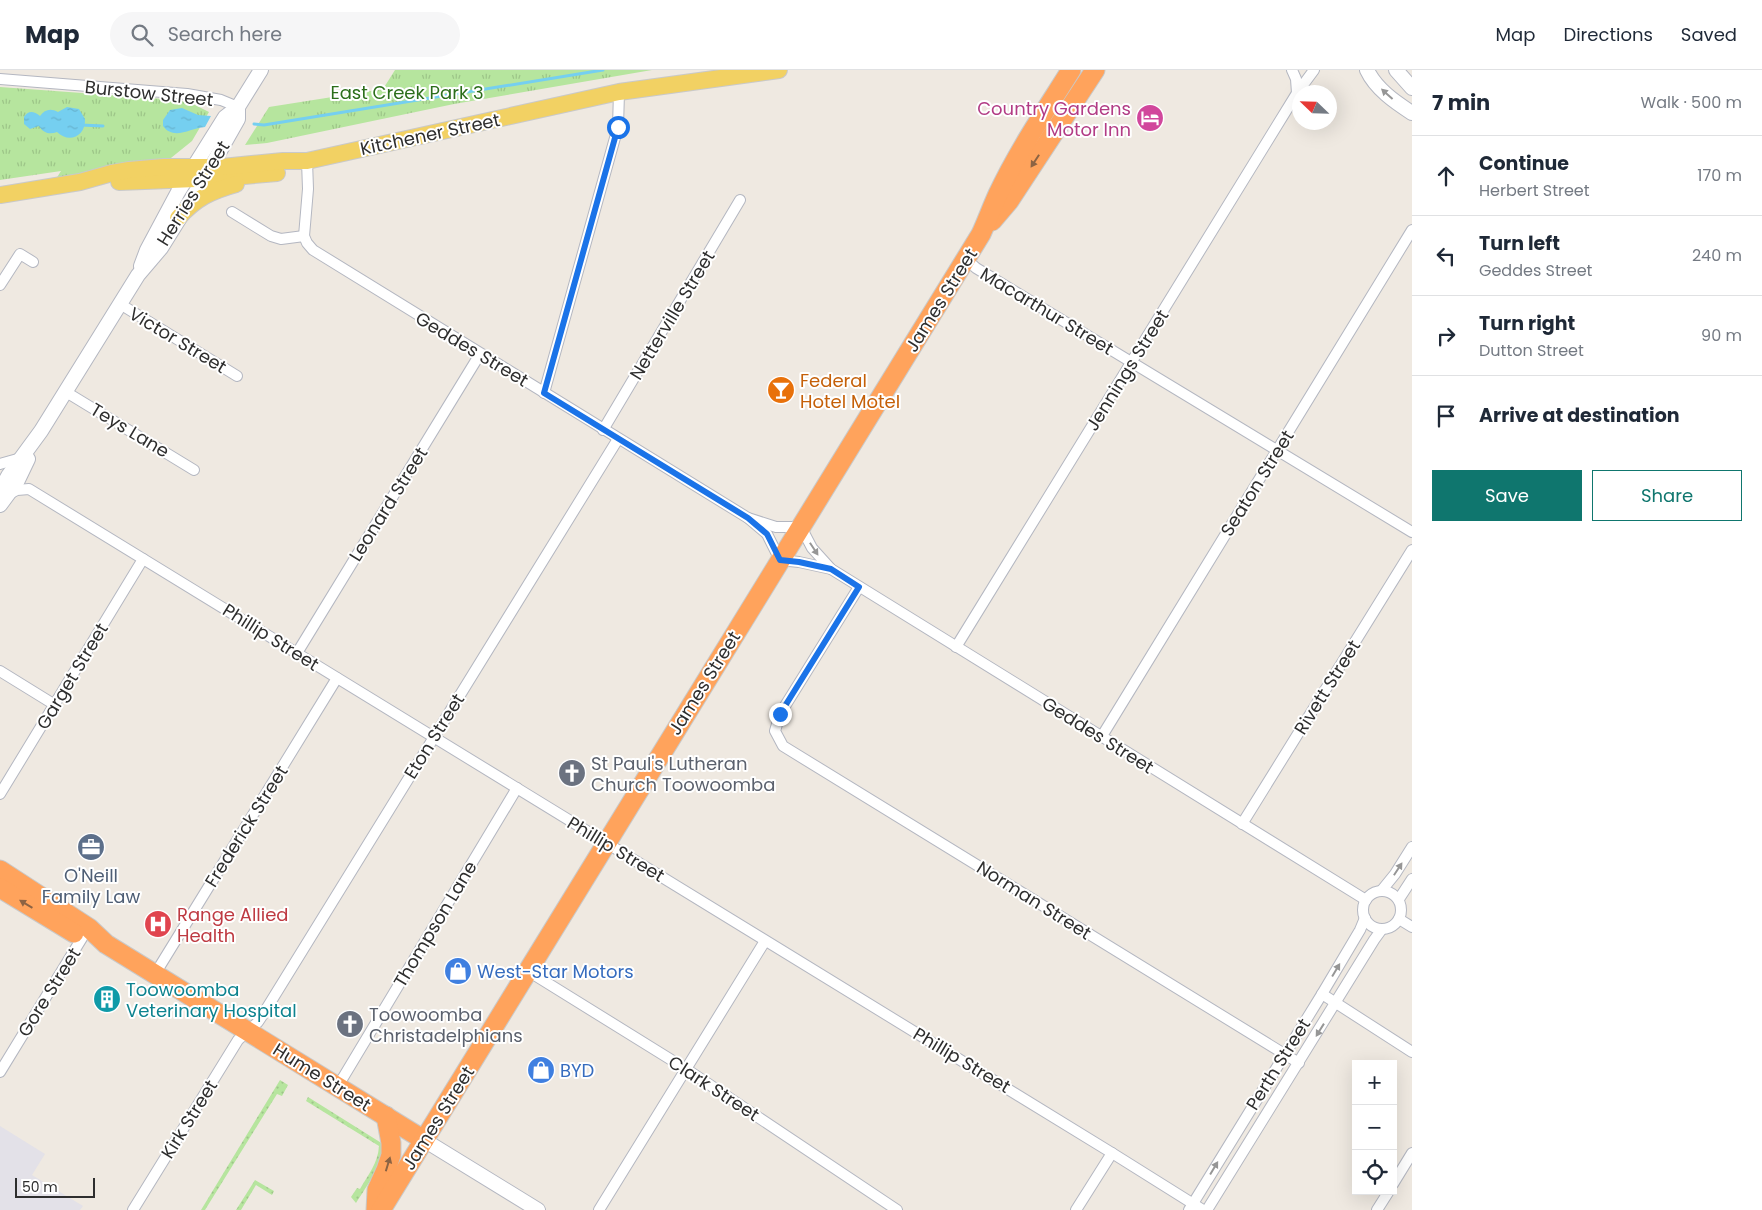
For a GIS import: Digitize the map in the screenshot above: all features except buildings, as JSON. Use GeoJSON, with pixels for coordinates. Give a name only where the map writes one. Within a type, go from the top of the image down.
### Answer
{"type":"FeatureCollection","features":[{"type":"Feature","properties":{"kind":"highway","name":"James Street"},"geometry":{"type":"LineString","coordinates":[[381,1210],[966,259],[981,234],[1002,187],[1058,79],[1072,70]]}},
{"type":"Feature","properties":{"kind":"highway","name":"James Street"},"geometry":{"type":"LineString","coordinates":[[981,234],[1009,201],[1097,72]]}},
{"type":"Feature","properties":{"kind":"highway","name":"Hume Street"},"geometry":{"type":"LineString","coordinates":[[0,870],[89,928],[106,944],[424,1140]]}},
{"type":"Feature","properties":{"kind":"highway","name":"Hume Street"},"geometry":{"type":"LineString","coordinates":[[0,888],[82,938],[106,944]]}},
{"type":"Feature","properties":{"kind":"highway"},"geometry":{"type":"LineString","coordinates":[[376,1210],[377,1190],[391,1154],[386,1116]]}},
{"type":"Feature","properties":{"kind":"main road","name":"Herries Street"},"geometry":{"type":"LineString","coordinates":[[138,275],[146,250],[198,173],[238,119],[238,107],[261,70]]}},
{"type":"Feature","properties":{"kind":"main road","name":"Kitchener Street"},"geometry":{"type":"LineString","coordinates":[[198,173],[307,161],[619,92],[779,70]]}},
{"type":"Feature","properties":{"kind":"main road"},"geometry":{"type":"LineString","coordinates":[[1367,70],[1380,88],[1395,102],[1412,113]]}},
{"type":"Feature","properties":{"kind":"main road"},"geometry":{"type":"LineString","coordinates":[[1399,72],[1412,88]]}},
{"type":"Feature","properties":{"kind":"main road"},"geometry":{"type":"LineString","coordinates":[[178,218],[199,199],[215,190],[281,172],[307,161]]}},
{"type":"Feature","properties":{"kind":"main road","name":"Kitchener Street"},"geometry":{"type":"LineString","coordinates":[[0,195],[80,182],[129,170],[198,173],[281,172]]}},
{"type":"Feature","properties":{"kind":"main road","name":"Herries Street"},"geometry":{"type":"LineString","coordinates":[[3,497],[17,482],[24,460],[138,275],[161,248],[178,218],[198,173]]}},
{"type":"Feature","properties":{"kind":"main road","name":"Hume Street"},"geometry":{"type":"LineString","coordinates":[[424,1140],[538,1210]]}},
{"type":"Feature","properties":{"kind":"street"},"geometry":{"type":"LineString","coordinates":[[1292,70],[1296,85]]}},
{"type":"Feature","properties":{"kind":"street","name":"Jennings Street"},"geometry":{"type":"LineString","coordinates":[[1303,85],[1314,70]]}},
{"type":"Feature","properties":{"kind":"street","name":"Burstow Street"},"geometry":{"type":"LineString","coordinates":[[0,79],[187,94],[208,97],[238,107]]}},
{"type":"Feature","properties":{"kind":"street"},"geometry":{"type":"LineString","coordinates":[[544,393],[618,127],[619,92]]}},
{"type":"Feature","properties":{"kind":"street","name":"Jennings Street"},"geometry":{"type":"LineString","coordinates":[[956,647],[1292,101]]}},
{"type":"Feature","properties":{"kind":"street"},"geometry":{"type":"LineString","coordinates":[[232,212],[271,236],[281,239],[304,236],[308,189],[307,161]]}},
{"type":"Feature","properties":{"kind":"street","name":"Netterville Street"},"geometry":{"type":"LineString","coordinates":[[603,430],[740,200]]}},
{"type":"Feature","properties":{"kind":"street","name":"Seaton Street"},"geometry":{"type":"LineString","coordinates":[[1102,736],[1412,230]]}},
{"type":"Feature","properties":{"kind":"street","name":"Geddes Street"},"geometry":{"type":"LineString","coordinates":[[304,236],[307,243],[321,256],[748,518],[767,534],[780,560],[831,569]]}},
{"type":"Feature","properties":{"kind":"street"},"geometry":{"type":"LineString","coordinates":[[0,285],[20,254],[33,262]]}},
{"type":"Feature","properties":{"kind":"street","name":"Macarthur Street"},"geometry":{"type":"LineString","coordinates":[[966,259],[976,268],[1412,532]]}},
{"type":"Feature","properties":{"kind":"street","name":"Victor Street"},"geometry":{"type":"LineString","coordinates":[[120,304],[237,376]]}},
{"type":"Feature","properties":{"kind":"street","name":"Leonard Street"},"geometry":{"type":"LineString","coordinates":[[296,653],[480,354]]}},
{"type":"Feature","properties":{"kind":"street","name":"Teys Lane"},"geometry":{"type":"LineString","coordinates":[[66,392],[194,470]]}},
{"type":"Feature","properties":{"kind":"street","name":"Eton Street"},"geometry":{"type":"LineString","coordinates":[[248,1031],[262,1016],[618,439]]}},
{"type":"Feature","properties":{"kind":"street"},"geometry":{"type":"LineString","coordinates":[[0,464],[24,460],[29,489],[17,490],[3,497]]}},
{"type":"Feature","properties":{"kind":"street","name":"Phillip Street"},"geometry":{"type":"LineString","coordinates":[[29,489],[1112,1152],[1191,1207],[1205,1210]]}},
{"type":"Feature","properties":{"kind":"street","name":"Geddes Street"},"geometry":{"type":"LineString","coordinates":[[748,518],[776,527],[801,527],[812,548],[831,569],[1366,900]]}},
{"type":"Feature","properties":{"kind":"street","name":"Rivett Street"},"geometry":{"type":"LineString","coordinates":[[1242,824],[1412,550]]}},
{"type":"Feature","properties":{"kind":"street","name":"Garget Street"},"geometry":{"type":"LineString","coordinates":[[1,791],[143,559]]}},
{"type":"Feature","properties":{"kind":"street","name":"Norman Street"},"geometry":{"type":"LineString","coordinates":[[859,587],[780,714],[776,731],[783,746],[1299,1063]]}},
{"type":"Feature","properties":{"kind":"street"},"geometry":{"type":"LineString","coordinates":[[0,671],[55,705]]}},
{"type":"Feature","properties":{"kind":"street","name":"Frederick Street"},"geometry":{"type":"LineString","coordinates":[[155,974],[337,678]]}},
{"type":"Feature","properties":{"kind":"street","name":"Thompson Lane"},"geometry":{"type":"LineString","coordinates":[[338,1086],[517,788]]}},
{"type":"Feature","properties":{"kind":"street"},"geometry":{"type":"LineString","coordinates":[[1382,890],[1393,894],[1399,899],[1402,907],[1400,919],[1391,927],[1382,929],[1371,926],[1365,918],[1363,909],[1366,900],[1373,893],[1382,890],[1395,874],[1412,847]]}},
{"type":"Feature","properties":{"kind":"street"},"geometry":{"type":"LineString","coordinates":[[1399,899],[1412,879]]}},
{"type":"Feature","properties":{"kind":"street","name":"Perth Street"},"geometry":{"type":"LineString","coordinates":[[1191,1207],[1322,994],[1360,930],[1365,918]]}},
{"type":"Feature","properties":{"kind":"street"},"geometry":{"type":"LineString","coordinates":[[1400,919],[1412,927]]}},
{"type":"Feature","properties":{"kind":"street","name":"Perth Street"},"geometry":{"type":"LineString","coordinates":[[1205,1210],[1382,929]]}},
{"type":"Feature","properties":{"kind":"street","name":"Gore Street"},"geometry":{"type":"LineString","coordinates":[[0,1072],[82,938]]}},
{"type":"Feature","properties":{"kind":"street"},"geometry":{"type":"LineString","coordinates":[[599,1210],[765,940]]}},
{"type":"Feature","properties":{"kind":"street","name":"Clark Street"},"geometry":{"type":"LineString","coordinates":[[528,971],[686,1069],[897,1210]]}},
{"type":"Feature","properties":{"kind":"street"},"geometry":{"type":"LineString","coordinates":[[1322,994],[1412,1052]]}},
{"type":"Feature","properties":{"kind":"street","name":"Kirk Street"},"geometry":{"type":"LineString","coordinates":[[133,1210],[238,1040],[248,1031]]}},
{"type":"Feature","properties":{"kind":"street"},"geometry":{"type":"LineString","coordinates":[[1076,1210],[1112,1152]]}},
{"type":"Feature","properties":{"kind":"street"},"geometry":{"type":"LineString","coordinates":[[1397,1177],[1412,1152]]}},
{"type":"Feature","properties":{"kind":"street"},"geometry":{"type":"LineString","coordinates":[[1377,1210],[1386,1195]]}},
{"type":"Feature","properties":{"kind":"shaded area"},"geometry":{"type":"Polygon","coordinates":[[[0,1126],[45,1154],[32,1175],[83,1206],[80,1210],[0,1210],[0,1126]]]}},
{"type":"Feature","properties":{"kind":"green space","name":"East Creek Park 3"},"geometry":{"type":"Polygon","coordinates":[[[395,70],[652,70],[454,104],[267,143],[245,145],[269,107],[383,89],[395,70]]]}},
{"type":"Feature","properties":{"kind":"green space"},"geometry":{"type":"Polygon","coordinates":[[[0,87],[178,100],[209,112],[192,141],[166,162],[56,179],[61,171],[0,180],[0,87]]]}},
{"type":"Feature","properties":{"kind":"green space"},"geometry":{"type":"Polygon","coordinates":[[[280,1080],[288,1085],[282,1096],[277,1094],[205,1210],[201,1210],[280,1080]]]}},
{"type":"Feature","properties":{"kind":"green space"},"geometry":{"type":"Polygon","coordinates":[[[308,1097],[383,1144],[377,1167],[370,1182],[356,1203],[351,1197],[357,1188],[360,1189],[372,1169],[377,1158],[379,1146],[306,1101],[308,1097]]]}},
{"type":"Feature","properties":{"kind":"green space"},"geometry":{"type":"Polygon","coordinates":[[[255,1180],[274,1191],[272,1195],[256,1185],[241,1210],[236,1210],[255,1180]]]}},
{"type":"Feature","properties":{"kind":"water"},"geometry":{"type":"Polygon","coordinates":[[[67,107],[79,109],[85,119],[83,130],[80,134],[71,138],[62,136],[57,132],[47,133],[39,126],[30,129],[24,124],[24,117],[29,112],[40,116],[46,111],[53,110],[58,112],[67,107]]]}},
{"type":"Feature","properties":{"kind":"water"},"geometry":{"type":"Polygon","coordinates":[[[182,108],[198,115],[211,116],[205,127],[172,133],[163,126],[163,120],[170,110],[182,108]]]}},
{"type":"Feature","properties":{"kind":"waterway"},"geometry":{"type":"LineString","coordinates":[[254,124],[264,125],[603,70]]}},
{"type":"Feature","properties":{"kind":"waterway"},"geometry":{"type":"LineString","coordinates":[[81,125],[103,126]]}},
{"type":"Feature","properties":{"kind":"place","name":"Country Gardens Motor Inn"},"geometry":{"type":"Point","coordinates":[1150,118]}},
{"type":"Feature","properties":{"kind":"place","name":"Federal Hotel Motel"},"geometry":{"type":"Point","coordinates":[781,390]}},
{"type":"Feature","properties":{"kind":"place","name":"St Paul's Lutheran Church Toowoomba"},"geometry":{"type":"Point","coordinates":[572,773]}},
{"type":"Feature","properties":{"kind":"place","name":"O'Neill Family Law"},"geometry":{"type":"Point","coordinates":[91,847]}},
{"type":"Feature","properties":{"kind":"place","name":"Range Allied Health"},"geometry":{"type":"Point","coordinates":[158,924]}},
{"type":"Feature","properties":{"kind":"place","name":"West-Star Motors"},"geometry":{"type":"Point","coordinates":[458,971]}},
{"type":"Feature","properties":{"kind":"place","name":"Toowoomba Veterinary Hospital"},"geometry":{"type":"Point","coordinates":[107,999]}},
{"type":"Feature","properties":{"kind":"place","name":"Toowoomba Christadelphians"},"geometry":{"type":"Point","coordinates":[350,1024]}},
{"type":"Feature","properties":{"kind":"place","name":"BYD"},"geometry":{"type":"Point","coordinates":[541,1070]}},
{"type":"Feature","properties":{"kind":"route"},"geometry":{"type":"LineString","coordinates":[[618,127],[544,393],[748,518],[767,534],[780,560],[831,569],[859,587],[780,714]]}}]}
